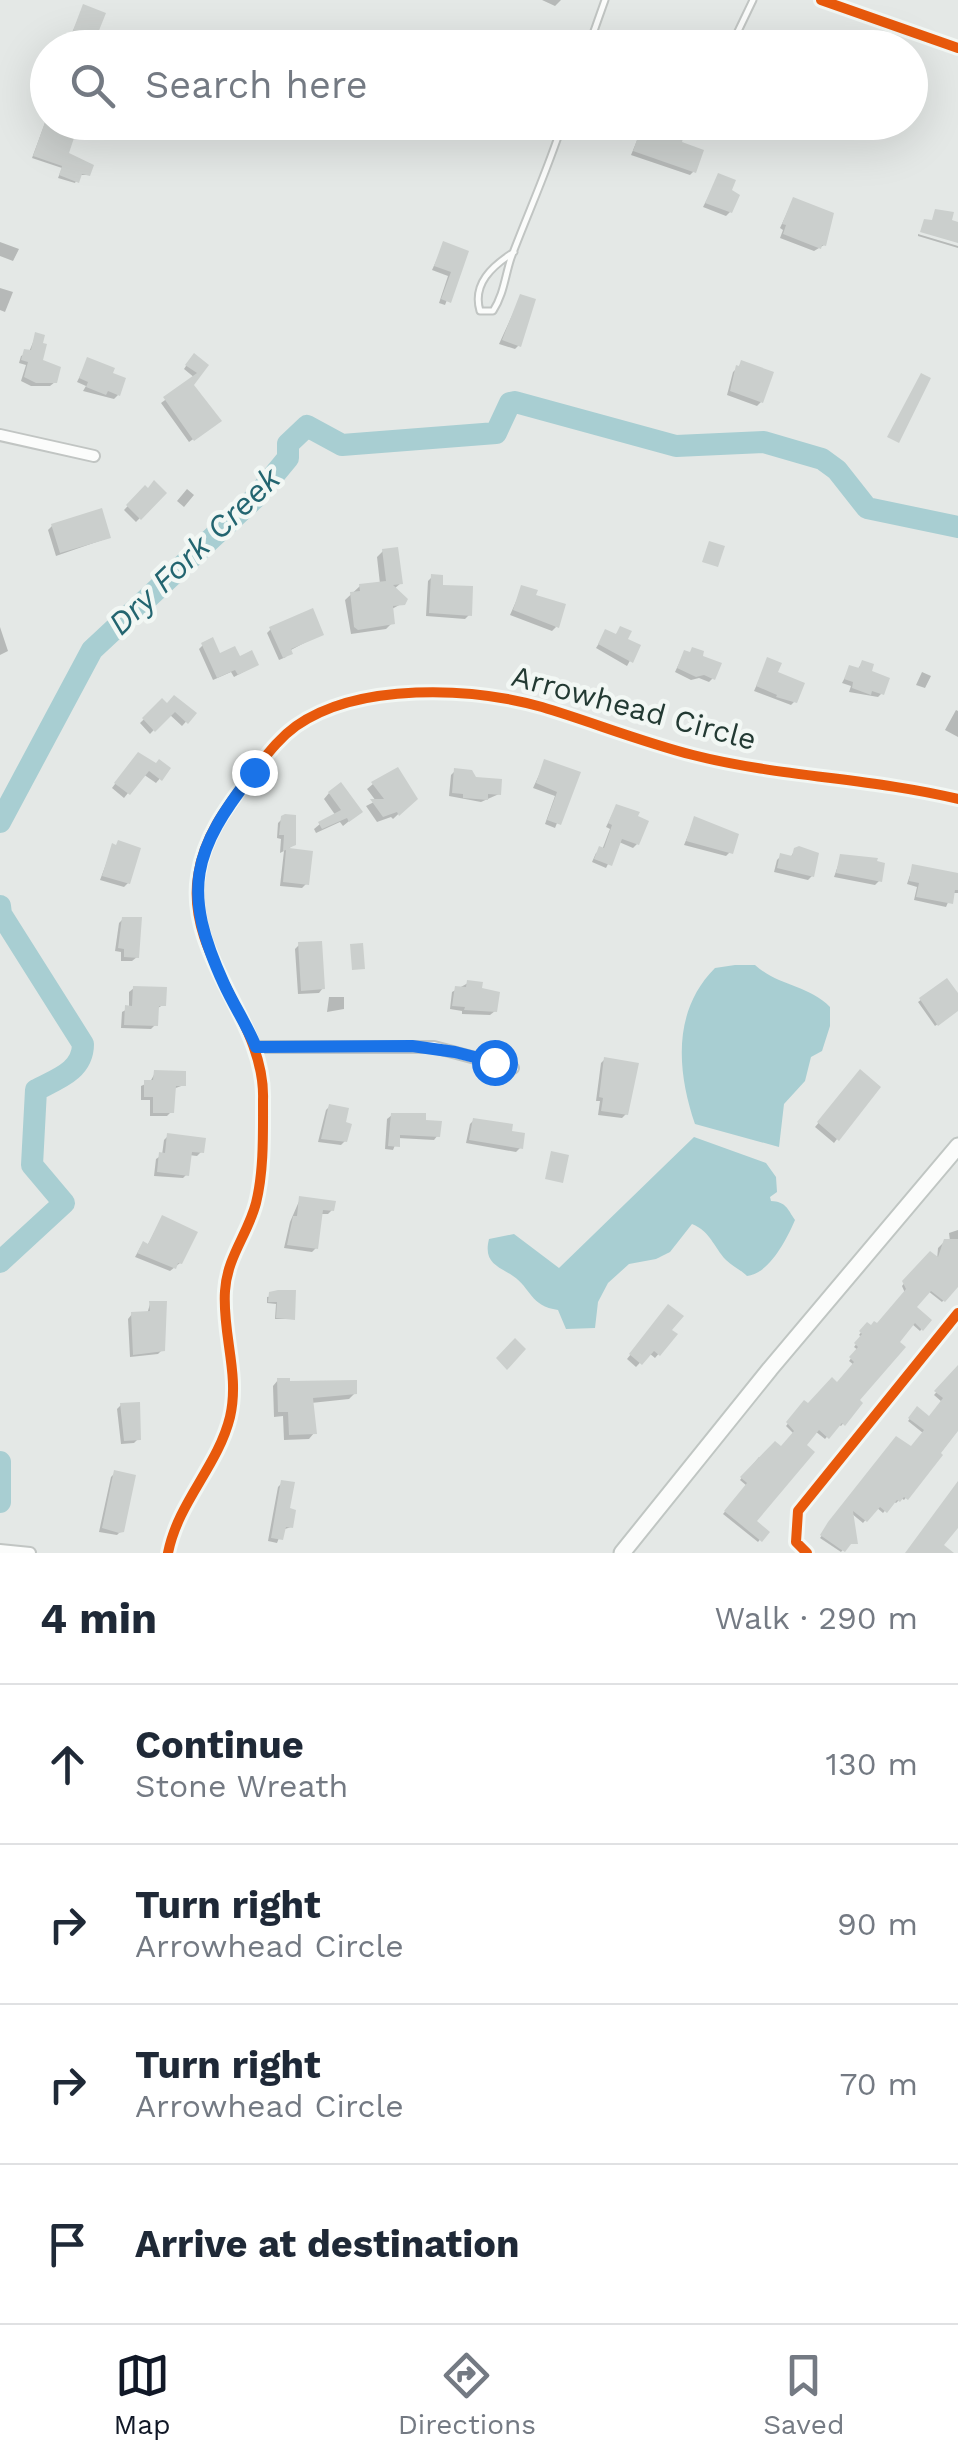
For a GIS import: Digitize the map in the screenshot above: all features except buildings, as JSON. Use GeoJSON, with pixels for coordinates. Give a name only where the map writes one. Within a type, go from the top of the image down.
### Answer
{"type":"FeatureCollection","features":[{"type":"Feature","properties":{"kind":"main road"},"geometry":{"type":"LineString","coordinates":[[622,1553],[958,1146]]}},
{"type":"Feature","properties":{"kind":"street"},"geometry":{"type":"LineString","coordinates":[[821,0],[907,30]]}},
{"type":"Feature","properties":{"kind":"street"},"geometry":{"type":"LineString","coordinates":[[928,37],[958,48]]}},
{"type":"Feature","properties":{"kind":"street"},"geometry":{"type":"LineString","coordinates":[[0,435],[94,456]]}},
{"type":"Feature","properties":{"kind":"street","name":"Arrowhead Circle"},"geometry":{"type":"LineString","coordinates":[[168,1553],[175,1524],[214,1455],[231,1408],[233,1366],[224,1290],[230,1260],[255,1208],[260,1186],[263,1087],[256,1047],[225,987],[200,916],[200,862],[225,808],[272,747],[296,726],[334,707],[363,699],[404,694],[495,697],[541,707],[692,755],[958,799]]}},
{"type":"Feature","properties":{"kind":"street"},"geometry":{"type":"LineString","coordinates":[[256,1047],[434,1048],[512,1068]]}},
{"type":"Feature","properties":{"kind":"street"},"geometry":{"type":"LineString","coordinates":[[807,1553],[796,1542],[798,1511],[958,1313]]}},
{"type":"Feature","properties":{"kind":"street"},"geometry":{"type":"LineString","coordinates":[[0,1550],[30,1553]]}},
{"type":"Feature","properties":{"kind":"lane"},"geometry":{"type":"LineString","coordinates":[[595,30],[606,0]]}},
{"type":"Feature","properties":{"kind":"lane"},"geometry":{"type":"LineString","coordinates":[[739,30],[753,0]]}},
{"type":"Feature","properties":{"kind":"lane"},"geometry":{"type":"LineString","coordinates":[[514,252],[493,265],[482,281],[476,298],[480,311],[492,311],[499,302],[556,140]]}},
{"type":"Feature","properties":{"kind":"water"},"geometry":{"type":"Polygon","coordinates":[[[755,965],[830,1007],[830,1026],[822,1051],[811,1057],[805,1081],[784,1104],[779,1147],[695,1124],[689,1104],[682,1042],[691,1003],[715,968],[755,965]]]}},
{"type":"Feature","properties":{"kind":"water"},"geometry":{"type":"Polygon","coordinates":[[[694,1137],[766,1163],[776,1177],[777,1192],[770,1197],[771,1201],[783,1204],[795,1220],[776,1254],[755,1274],[747,1276],[729,1262],[708,1235],[692,1224],[670,1252],[629,1264],[608,1283],[598,1302],[595,1328],[566,1329],[558,1310],[536,1301],[519,1281],[490,1259],[489,1239],[514,1234],[559,1268],[694,1137]]]}},
{"type":"Feature","properties":{"kind":"waterway","name":"Dry Fork Creek"},"geometry":{"type":"LineString","coordinates":[[0,822],[92,650],[255,498],[288,458],[288,444],[307,426],[342,445],[496,433],[510,403],[515,402],[676,446],[764,442],[822,459],[837,470],[867,508],[958,527]]}},
{"type":"Feature","properties":{"kind":"waterway","name":"Dry Fork Creek"},"geometry":{"type":"LineString","coordinates":[[0,906],[1,914],[83,1044],[74,1068],[36,1090],[32,1165],[64,1203],[0,1262]]}},
{"type":"Feature","properties":{"kind":"waterway","name":"Dry Fork Creek"},"geometry":{"type":"LineString","coordinates":[[0,1462],[0,1502]]}},
{"type":"Feature","properties":{"kind":"cycle path"},"geometry":{"type":"LineString","coordinates":[[821,0],[907,30]]}},
{"type":"Feature","properties":{"kind":"cycle path"},"geometry":{"type":"LineString","coordinates":[[928,37],[958,48]]}},
{"type":"Feature","properties":{"kind":"cycle path"},"geometry":{"type":"LineString","coordinates":[[168,1553],[180,1517],[217,1452],[230,1417],[233,1385],[225,1291],[230,1267],[256,1203],[262,1152],[261,1071],[203,934],[197,905],[198,876],[218,821],[284,736],[322,712],[383,695],[482,695],[542,707],[693,755],[958,799]]}},
{"type":"Feature","properties":{"kind":"cycle path"},"geometry":{"type":"LineString","coordinates":[[807,1553],[796,1542],[798,1511],[958,1313]]}},
{"type":"Feature","properties":{"kind":"route"},"geometry":{"type":"LineString","coordinates":[[254,772],[215,825],[200,862],[197,889],[212,956],[256,1047],[412,1046],[494,1062]]}}]}
